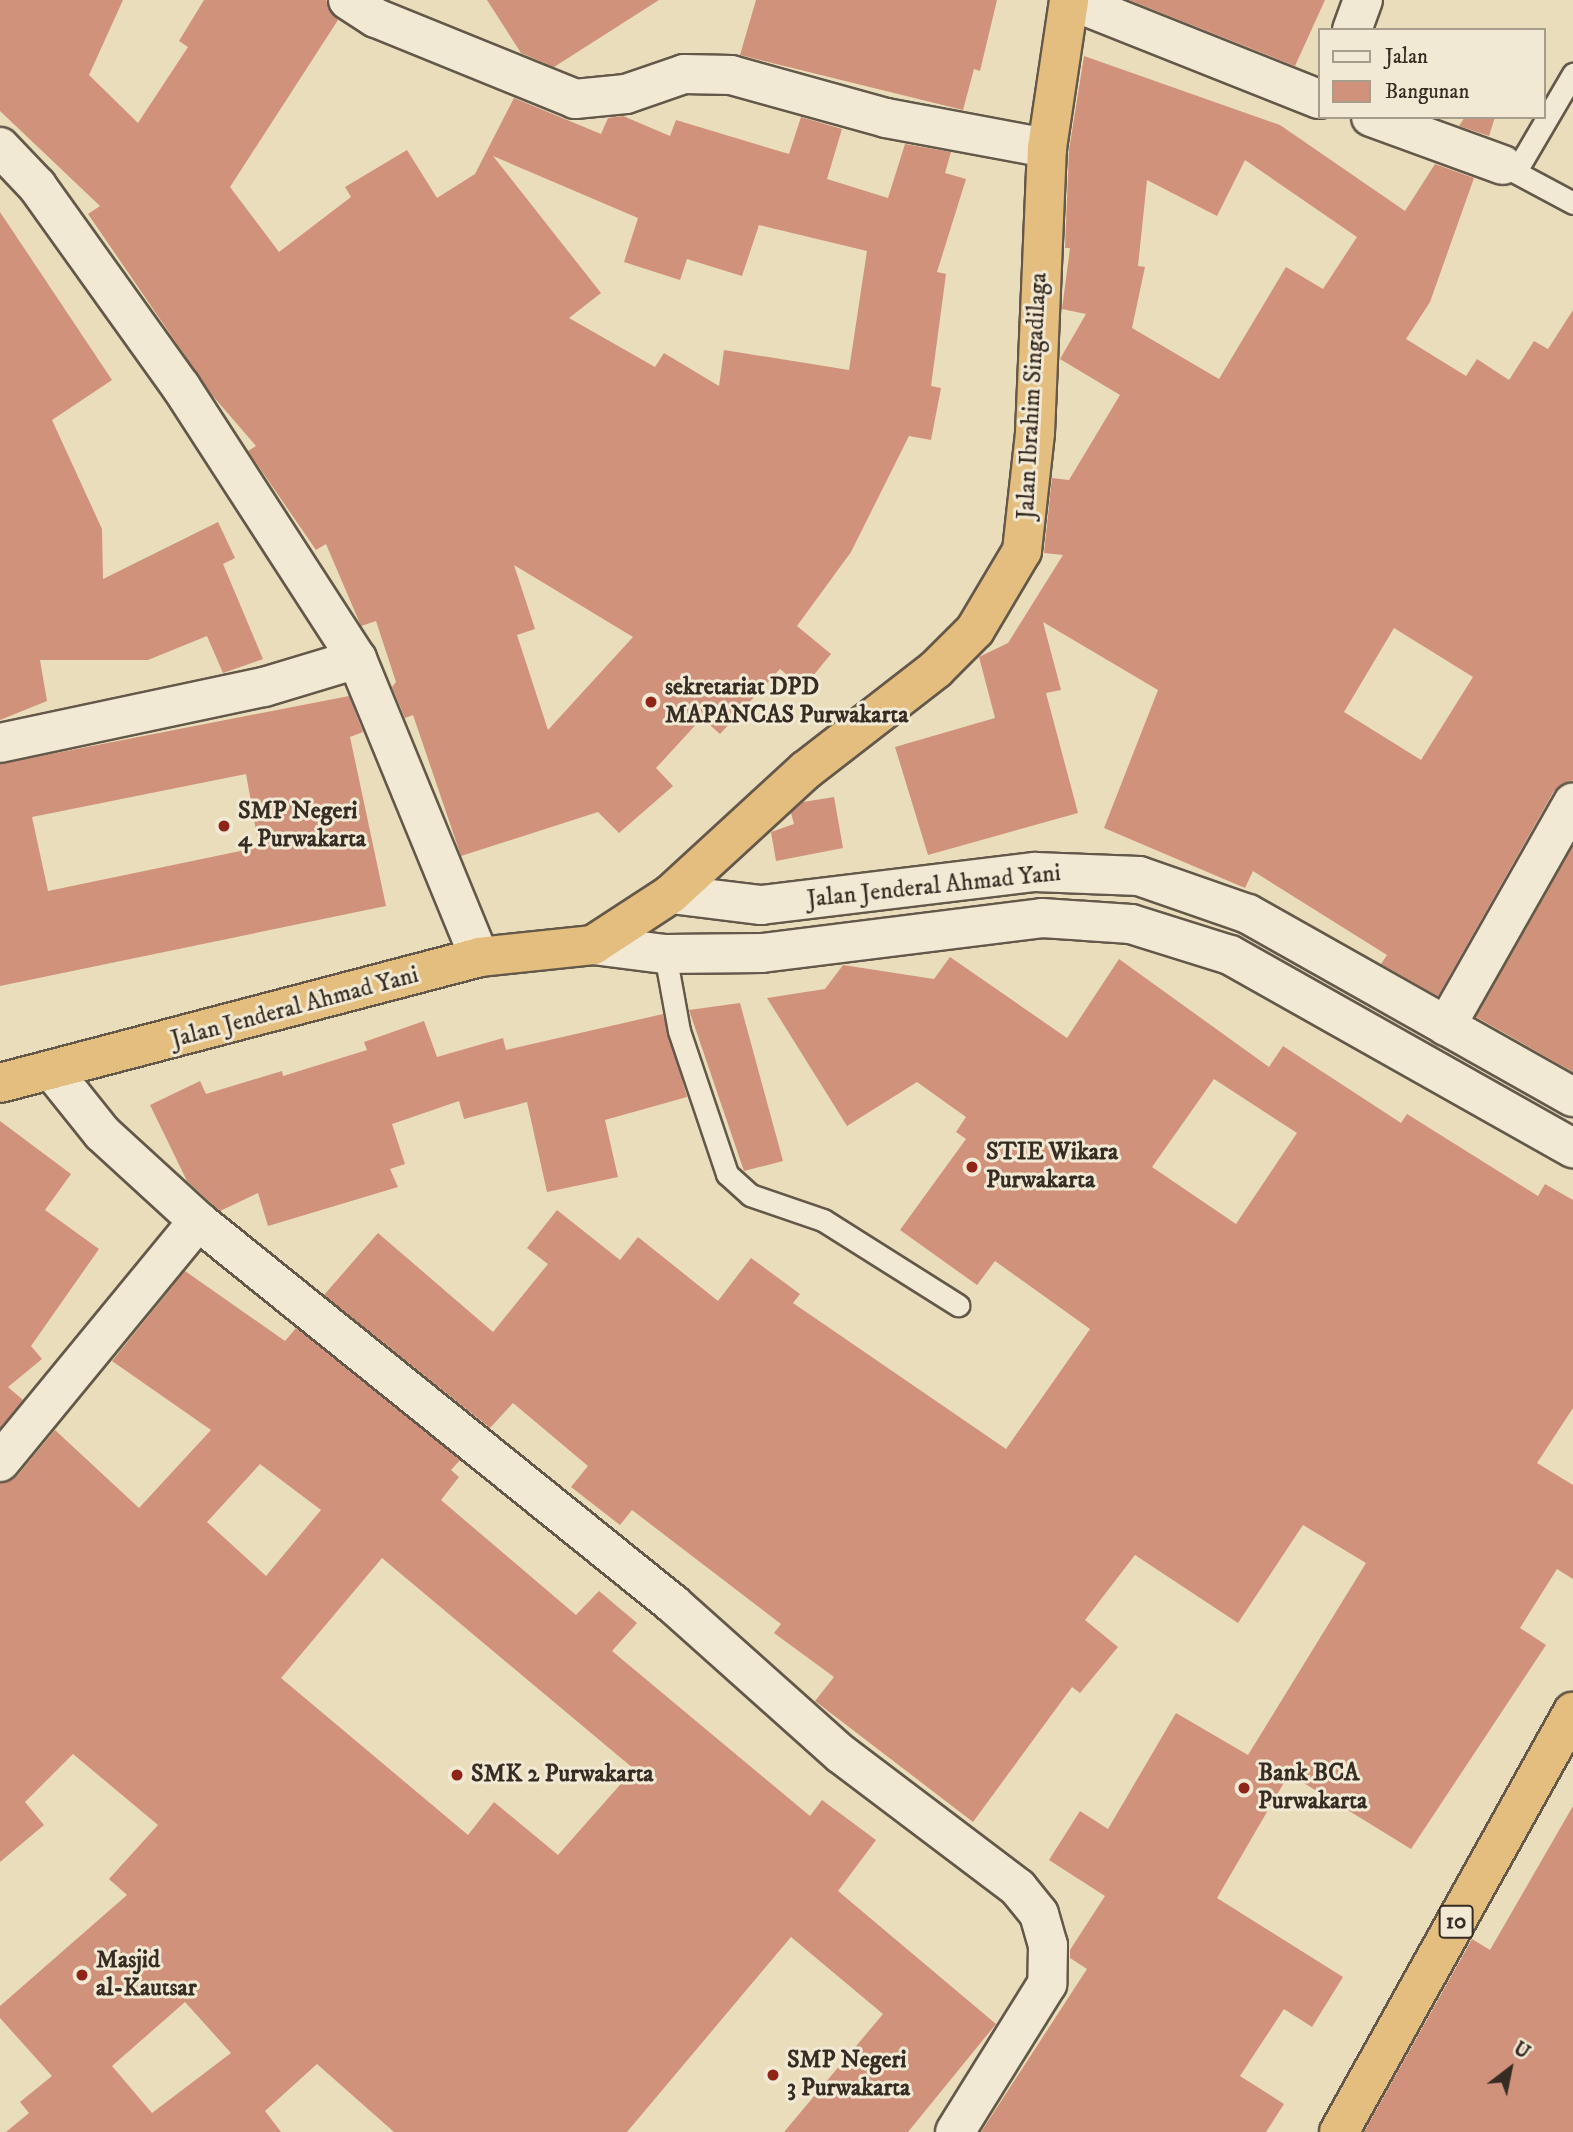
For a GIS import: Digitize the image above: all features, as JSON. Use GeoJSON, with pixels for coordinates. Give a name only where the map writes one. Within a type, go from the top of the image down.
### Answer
{"type":"FeatureCollection","features":[{"type":"Feature","properties":{"kind":"highway","name":"Jalan Ibrahim Singadilaga"},"geometry":{"type":"LineString","coordinates":[[671,894],[806,770],[936,669],[1006,586],[1022,551],[1031,488],[1046,148],[1070,0]]}},
{"type":"Feature","properties":{"kind":"highway","name":"Jalan Jenderal Ahmad Yani"},"geometry":{"type":"LineString","coordinates":[[0,1083],[54,1073],[479,957],[593,946],[671,894]]}},
{"type":"Feature","properties":{"kind":"highway","name":"10"},"geometry":{"type":"LineString","coordinates":[[1339,2132],[1573,1712]]}},
{"type":"Feature","properties":{"kind":"street"},"geometry":{"type":"LineString","coordinates":[[348,0],[376,18],[575,99],[626,93],[684,74],[731,75],[887,118],[1046,148]]}},
{"type":"Feature","properties":{"kind":"street"},"geometry":{"type":"LineString","coordinates":[[1070,0],[1318,99]]}},
{"type":"Feature","properties":{"kind":"street"},"geometry":{"type":"LineString","coordinates":[[1353,28],[1363,0]]}},
{"type":"Feature","properties":{"kind":"street"},"geometry":{"type":"LineString","coordinates":[[1376,119],[1510,168]]}},
{"type":"Feature","properties":{"kind":"street"},"geometry":{"type":"LineString","coordinates":[[0,147],[37,186],[181,387],[356,659],[479,957]]}},
{"type":"Feature","properties":{"kind":"street"},"geometry":{"type":"LineString","coordinates":[[0,743],[264,687],[356,659]]}},
{"type":"Feature","properties":{"kind":"street"},"geometry":{"type":"LineString","coordinates":[[1446,1026],[1573,802]]}},
{"type":"Feature","properties":{"kind":"street"},"geometry":{"type":"LineString","coordinates":[[1035,872],[1042,918]]}},
{"type":"Feature","properties":{"kind":"street","name":"Jalan Jenderal Ahmad Yani"},"geometry":{"type":"LineString","coordinates":[[671,894],[761,905],[1035,872],[1139,876],[1248,914],[1573,1097]]}},
{"type":"Feature","properties":{"kind":"street","name":"Jalan Jenderal Ahmad Yani"},"geometry":{"type":"LineString","coordinates":[[593,946],[665,954],[762,953],[1042,918],[1130,924],[1230,956],[1573,1148]]}},
{"type":"Feature","properties":{"kind":"street"},"geometry":{"type":"LineString","coordinates":[[1318,1004],[1339,967]]}},
{"type":"Feature","properties":{"kind":"street"},"geometry":{"type":"LineString","coordinates":[[54,1073],[102,1133],[198,1221],[673,1604],[841,1754],[1018,1888],[1039,1914],[1048,1945],[1047,1984],[955,2132]]}},
{"type":"Feature","properties":{"kind":"street"},"geometry":{"type":"LineString","coordinates":[[0,1462],[198,1221]]}},
{"type":"Feature","properties":{"kind":"lane"},"geometry":{"type":"LineString","coordinates":[[1545,116],[1573,74]]}},
{"type":"Feature","properties":{"kind":"lane"},"geometry":{"type":"LineString","coordinates":[[1543,119],[1510,168],[1573,203]]}},
{"type":"Feature","properties":{"kind":"lane"},"geometry":{"type":"LineString","coordinates":[[665,954],[679,1031],[727,1174],[750,1195],[823,1220],[958,1305]]}},
{"type":"Feature","properties":{"kind":"building"},"geometry":{"type":"Polygon","coordinates":[[[0,0],[123,0],[89,75],[138,123],[188,47],[179,41],[204,0],[326,0],[338,20],[230,187],[279,252],[351,197],[345,187],[407,150],[437,198],[475,174],[514,98],[601,134],[608,118],[623,116],[670,136],[676,120],[789,154],[801,117],[842,129],[827,179],[888,198],[905,144],[951,152],[945,173],[966,179],[937,272],[946,274],[931,386],[941,388],[931,440],[909,436],[851,552],[797,626],[831,654],[803,688],[780,669],[720,734],[702,718],[656,768],[673,786],[619,833],[598,812],[461,856],[413,715],[405,718],[392,687],[396,682],[376,621],[361,626],[326,544],[316,550],[248,451],[256,446],[212,395],[88,214],[100,206],[0,111],[0,0]],[[493,156],[601,293],[569,318],[655,367],[664,353],[719,386],[724,350],[849,370],[867,251],[759,225],[742,276],[687,259],[680,280],[624,262],[638,218],[493,156]],[[514,565],[535,629],[517,635],[548,730],[633,637],[514,565]]]}},
{"type":"Feature","properties":{"kind":"building"},"geometry":{"type":"Polygon","coordinates":[[[487,0],[659,0],[554,67],[521,53],[487,0]]]}},
{"type":"Feature","properties":{"kind":"building"},"geometry":{"type":"Polygon","coordinates":[[[756,0],[997,0],[980,71],[974,69],[963,110],[740,55],[756,0]]]}},
{"type":"Feature","properties":{"kind":"building"},"geometry":{"type":"Polygon","coordinates":[[[1129,0],[1325,0],[1295,66],[1129,0]]]}},
{"type":"Feature","properties":{"kind":"building"},"geometry":{"type":"Polygon","coordinates":[[[1084,56],[1280,125],[1405,211],[1435,164],[1474,178],[1430,302],[1406,339],[1466,376],[1477,359],[1509,380],[1534,341],[1548,349],[1573,310],[1573,780],[1554,791],[1438,996],[1381,964],[1387,955],[1253,871],[1245,888],[1104,828],[1158,690],[1043,622],[1061,690],[1046,693],[1078,813],[928,855],[895,747],[995,718],[979,657],[1008,643],[1063,555],[1044,553],[1052,478],[1069,480],[1120,395],[1060,359],[1086,314],[1062,309],[1070,248],[1065,248],[1069,150],[1084,56]],[[1245,160],[1217,216],[1147,180],[1138,266],[1145,267],[1132,328],[1219,379],[1286,267],[1323,289],[1357,237],[1245,160]],[[1394,628],[1344,712],[1421,760],[1473,677],[1394,628]]]}},
{"type":"Feature","properties":{"kind":"building"},"geometry":{"type":"Polygon","coordinates":[[[1464,119],[1494,119],[1489,136],[1459,126],[1464,119]]]}},
{"type":"Feature","properties":{"kind":"building"},"geometry":{"type":"Polygon","coordinates":[[[0,212],[112,380],[52,420],[102,529],[103,579],[218,522],[235,558],[223,564],[263,659],[223,673],[207,636],[148,660],[40,660],[47,701],[0,720],[0,212]]]}},
{"type":"Feature","properties":{"kind":"building"},"geometry":{"type":"Polygon","coordinates":[[[349,696],[363,732],[350,737],[386,906],[0,986],[0,764],[349,696]],[[246,774],[32,817],[48,891],[259,847],[246,774]]]}},
{"type":"Feature","properties":{"kind":"building"},"geometry":{"type":"Polygon","coordinates":[[[834,797],[843,848],[776,861],[771,832],[794,824],[791,813],[803,802],[834,797]]]}},
{"type":"Feature","properties":{"kind":"building"},"geometry":{"type":"Polygon","coordinates":[[[1573,846],[1573,1072],[1476,1017],[1573,846]]]}},
{"type":"Feature","properties":{"kind":"building"},"geometry":{"type":"Polygon","coordinates":[[[950,957],[1067,1038],[1119,959],[1269,1067],[1283,1046],[1401,1123],[1407,1114],[1538,1196],[1545,1184],[1573,1200],[1573,1408],[1537,1463],[1573,1485],[1573,1579],[1557,1569],[1520,1628],[1546,1645],[1411,1849],[1289,1774],[1217,1898],[1343,1977],[1312,2027],[1284,2009],[1240,2076],[1284,2104],[1266,2132],[981,2132],[1087,1969],[1070,1958],[1070,1950],[1105,1896],[1049,1860],[1080,1811],[1108,1829],[1176,1713],[1248,1755],[1366,1563],[1303,1525],[1238,1623],[1135,1555],[1085,1620],[1118,1647],[1080,1693],[1072,1687],[973,1822],[815,1701],[834,1677],[774,1633],[781,1624],[632,1510],[620,1525],[571,1487],[588,1466],[513,1403],[490,1428],[324,1295],[378,1233],[493,1332],[548,1264],[527,1248],[557,1210],[620,1260],[638,1237],[718,1301],[751,1258],[800,1294],[793,1303],[1006,1449],[1090,1329],[995,1261],[977,1285],[900,1230],[966,1139],[956,1132],[966,1117],[917,1082],[847,1126],[767,998],[825,989],[843,965],[934,979],[950,957]],[[1214,1079],[1152,1167],[1236,1224],[1297,1133],[1214,1079]]]}},
{"type":"Feature","properties":{"kind":"building"},"geometry":{"type":"Polygon","coordinates":[[[740,1003],[783,1161],[744,1171],[689,1010],[740,1003]]]}},
{"type":"Feature","properties":{"kind":"building"},"geometry":{"type":"Polygon","coordinates":[[[663,1014],[687,1097],[605,1120],[618,1177],[547,1192],[527,1102],[464,1119],[459,1101],[392,1124],[405,1164],[390,1169],[398,1187],[268,1226],[258,1193],[220,1211],[187,1181],[150,1105],[200,1081],[206,1094],[282,1071],[283,1076],[367,1050],[364,1042],[424,1021],[437,1057],[503,1038],[506,1050],[663,1014]]]}},
{"type":"Feature","properties":{"kind":"building"},"geometry":{"type":"Polygon","coordinates":[[[0,1121],[71,1174],[45,1210],[99,1249],[31,1346],[42,1359],[8,1387],[23,1400],[0,1428],[0,1121]]]}},
{"type":"Feature","properties":{"kind":"building"},"geometry":{"type":"Polygon","coordinates":[[[185,1271],[285,1341],[296,1328],[460,1460],[451,1470],[459,1477],[441,1500],[576,1615],[599,1591],[637,1623],[612,1651],[810,1816],[822,1800],[876,1840],[838,1891],[996,2024],[908,2132],[784,2132],[883,2014],[791,1937],[627,2132],[394,2132],[317,2064],[265,2111],[281,2132],[6,2132],[29,2113],[20,2102],[52,2076],[0,2018],[0,2006],[127,1895],[109,1879],[158,1825],[73,1754],[25,1802],[44,1825],[0,1862],[0,1483],[17,1476],[55,1430],[139,1508],[211,1430],[112,1361],[185,1271]],[[260,1464],[207,1522],[266,1576],[321,1510],[260,1464]],[[382,1558],[281,1678],[468,1835],[494,1802],[558,1855],[634,1769],[382,1558]],[[185,2002],[112,2066],[152,2113],[231,2053],[185,2002]]]}},
{"type":"Feature","properties":{"kind":"building"},"geometry":{"type":"Polygon","coordinates":[[[1573,1806],[1573,2132],[1364,2132],[1472,1939],[1490,1950],[1573,1806]]]}},
{"type":"Feature","properties":{"kind":"place","name":"sekretariat DPD MAPANCAS Purwakarta"},"geometry":{"type":"Point","coordinates":[651,702]}},
{"type":"Feature","properties":{"kind":"place","name":"SMP Negeri 4 Purwakarta"},"geometry":{"type":"Point","coordinates":[224,826]}},
{"type":"Feature","properties":{"kind":"place","name":"STIE Wikara Purwakarta"},"geometry":{"type":"Point","coordinates":[972,1167]}},
{"type":"Feature","properties":{"kind":"place","name":"SMK 2 Purwakarta"},"geometry":{"type":"Point","coordinates":[457,1775]}},
{"type":"Feature","properties":{"kind":"place","name":"Bank BCA Purwakarta"},"geometry":{"type":"Point","coordinates":[1244,1788]}},
{"type":"Feature","properties":{"kind":"place","name":"Masjid al-Kautsar"},"geometry":{"type":"Point","coordinates":[82,1975]}},
{"type":"Feature","properties":{"kind":"place","name":"SMP Negeri 3 Purwakarta"},"geometry":{"type":"Point","coordinates":[773,2075]}}]}
